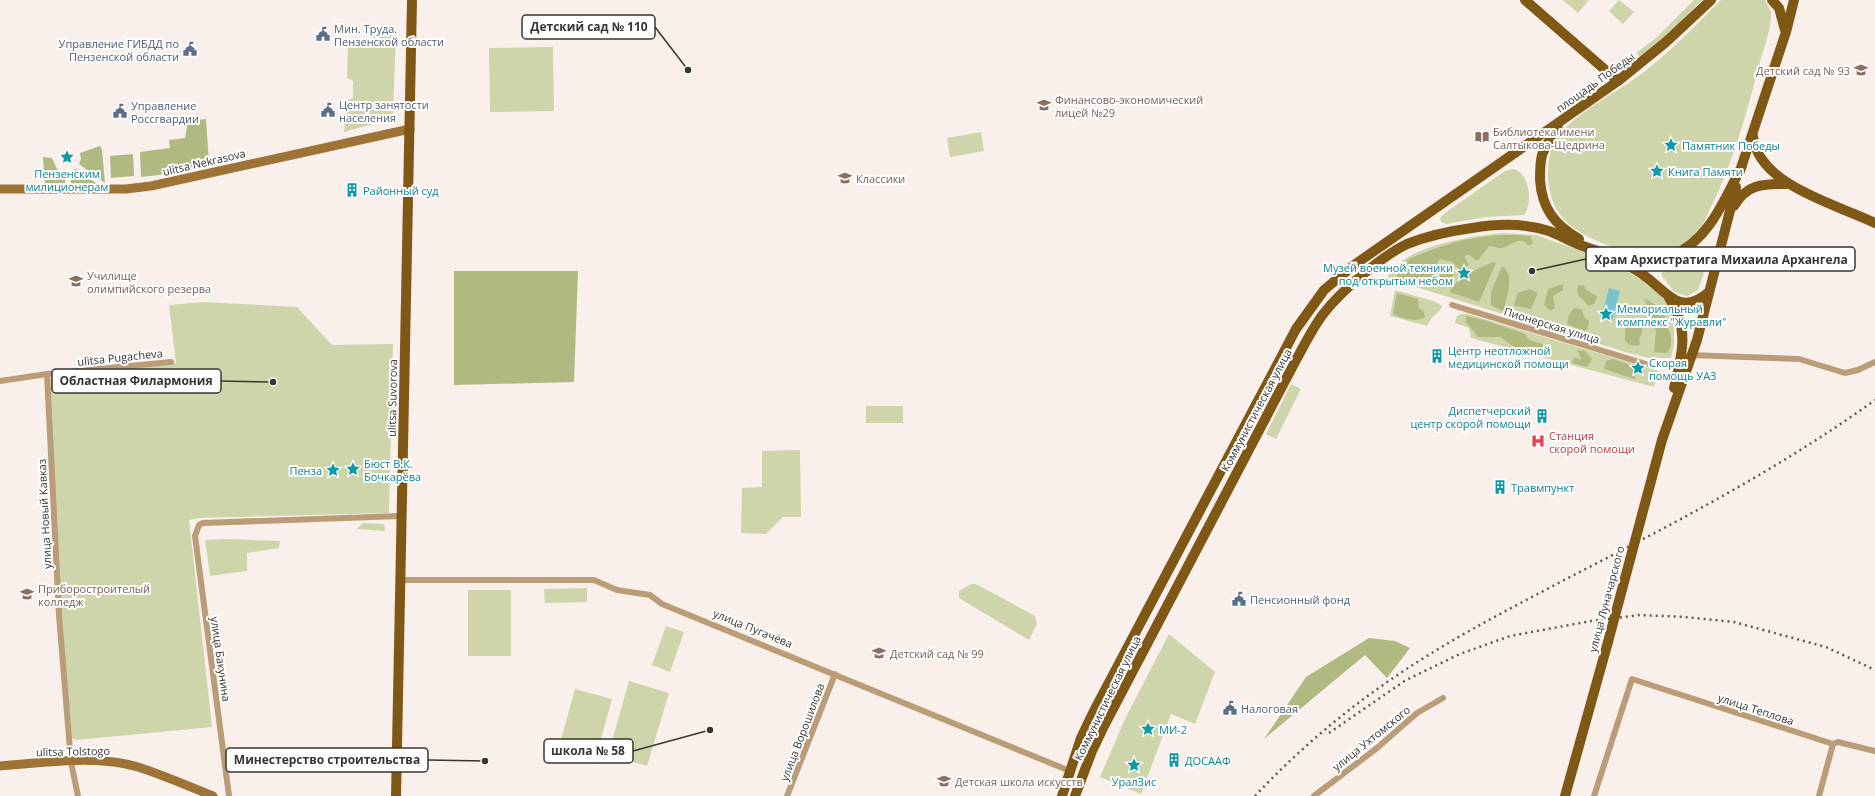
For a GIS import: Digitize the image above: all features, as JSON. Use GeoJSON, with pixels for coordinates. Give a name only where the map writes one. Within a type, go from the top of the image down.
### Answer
{"type":"FeatureCollection","features":[{"type":"Feature","properties":{"kind":"main road","name":"ulitsa Suvorova"},"geometry":{"type":"LineString","coordinates":[[396,796],[412,0]]}},
{"type":"Feature","properties":{"kind":"main road"},"geometry":{"type":"LineString","coordinates":[[1525,0],[1618,81]]}},
{"type":"Feature","properties":{"kind":"main road","name":"площадь Победы"},"geometry":{"type":"LineString","coordinates":[[1669,298],[1645,276],[1600,252],[1561,227],[1546,208],[1542,197],[1540,174],[1542,157],[1559,123],[1618,81],[1666,42],[1711,0]]}},
{"type":"Feature","properties":{"kind":"main road"},"geometry":{"type":"LineString","coordinates":[[1772,0],[1779,8],[1786,32]]}},
{"type":"Feature","properties":{"kind":"main road","name":"площадь Победы"},"geometry":{"type":"LineString","coordinates":[[1709,292],[1742,166],[1786,32],[1794,0]]}},
{"type":"Feature","properties":{"kind":"main road","name":"Коммунистическая улица"},"geometry":{"type":"LineString","coordinates":[[1062,796],[1081,738],[1096,707],[1296,329],[1324,290],[1354,265],[1510,154],[1559,123]]}},
{"type":"Feature","properties":{"kind":"main road","name":"ulitsa Nekrasova"},"geometry":{"type":"LineString","coordinates":[[0,189],[126,189],[150,186],[410,128]]}},
{"type":"Feature","properties":{"kind":"main road"},"geometry":{"type":"LineString","coordinates":[[1752,134],[1759,158],[1770,171],[1786,184],[1875,223]]}},
{"type":"Feature","properties":{"kind":"main road","name":"площадь Победы"},"geometry":{"type":"LineString","coordinates":[[1600,252],[1631,259],[1652,259],[1670,257],[1682,250],[1696,240],[1710,226],[1742,166]]}},
{"type":"Feature","properties":{"kind":"main road"},"geometry":{"type":"LineString","coordinates":[[1728,215],[1746,190],[1763,184],[1786,184]]}},
{"type":"Feature","properties":{"kind":"main road","name":"Коммунистическая улица"},"geometry":{"type":"LineString","coordinates":[[1075,796],[1103,728],[1296,360],[1324,314],[1342,294],[1400,248],[1456,230],[1500,225],[1537,228],[1550,231],[1578,245],[1600,252]]}},
{"type":"Feature","properties":{"kind":"main road"},"geometry":{"type":"LineString","coordinates":[[1669,298],[1679,302],[1689,301],[1702,297],[1709,292]]}},
{"type":"Feature","properties":{"kind":"main road","name":"улица Луначарского"},"geometry":{"type":"LineString","coordinates":[[1564,796],[1608,642],[1662,440],[1692,354],[1709,292]]}},
{"type":"Feature","properties":{"kind":"main road","name":"улица Луначарского"},"geometry":{"type":"LineString","coordinates":[[1669,298],[1675,307],[1682,326],[1683,351],[1672,408]]}},
{"type":"Feature","properties":{"kind":"main road","name":"ulitsa Tolstogo"},"geometry":{"type":"LineString","coordinates":[[0,766],[71,762],[114,762],[137,767],[212,796]]}},
{"type":"Feature","properties":{"kind":"main road","name":"улица Пугачёва"},"geometry":{"type":"LineString","coordinates":[[1070,771],[1082,777]]}},
{"type":"Feature","properties":{"kind":"street","name":"Пионерская улица"},"geometry":{"type":"LineString","coordinates":[[1452,305],[1646,364]]}},
{"type":"Feature","properties":{"kind":"street"},"geometry":{"type":"LineString","coordinates":[[1681,358],[1692,354],[1735,358],[1799,360],[1845,373],[1858,370],[1875,362]]}},
{"type":"Feature","properties":{"kind":"street","name":"ulitsa Pugacheva"},"geometry":{"type":"LineString","coordinates":[[0,381],[47,374],[171,362]]}},
{"type":"Feature","properties":{"kind":"street","name":"улица Новый Кавказ"},"geometry":{"type":"LineString","coordinates":[[47,374],[59,615],[71,762],[78,796]]}},
{"type":"Feature","properties":{"kind":"street","name":"улица Бакунина"},"geometry":{"type":"LineString","coordinates":[[229,796],[195,536],[199,525],[203,523],[401,516]]}},
{"type":"Feature","properties":{"kind":"street","name":"улица Пугачёва"},"geometry":{"type":"LineString","coordinates":[[400,580],[594,580],[617,590],[650,595],[662,604],[1070,771]]}},
{"type":"Feature","properties":{"kind":"street","name":"улица Ворошилова"},"geometry":{"type":"LineString","coordinates":[[787,796],[835,674]]}},
{"type":"Feature","properties":{"kind":"street","name":"улица Теплова"},"geometry":{"type":"LineString","coordinates":[[1594,796],[1632,679],[1832,744],[1838,742],[1875,751]]}},
{"type":"Feature","properties":{"kind":"street","name":"улица Ухтомского"},"geometry":{"type":"LineString","coordinates":[[1314,796],[1377,748],[1417,713],[1443,698]]}},
{"type":"Feature","properties":{"kind":"street"},"geometry":{"type":"LineString","coordinates":[[1819,796],[1832,744]]}},
{"type":"Feature","properties":{"kind":"green space"},"geometry":{"type":"Polygon","coordinates":[[[1563,0],[1589,0],[1578,13],[1563,0]]]}},
{"type":"Feature","properties":{"kind":"green space"},"geometry":{"type":"Polygon","coordinates":[[[1619,0],[1634,12],[1623,24],[1609,11],[1619,0]]]}},
{"type":"Feature","properties":{"kind":"green space"},"geometry":{"type":"Polygon","coordinates":[[[1694,0],[1702,0],[1661,42],[1640,57],[1636,53],[1656,38],[1694,0]]]}},
{"type":"Feature","properties":{"kind":"green space"},"geometry":{"type":"Polygon","coordinates":[[[1721,0],[1765,0],[1771,12],[1771,19],[1768,36],[1750,99],[1727,172],[1702,226],[1694,236],[1684,244],[1661,252],[1637,253],[1625,251],[1590,238],[1571,226],[1563,218],[1553,201],[1548,176],[1550,153],[1556,140],[1573,121],[1584,112],[1633,80],[1654,64],[1721,0]]]}},
{"type":"Feature","properties":{"kind":"green space"},"geometry":{"type":"Polygon","coordinates":[[[396,32],[393,114],[387,120],[344,132],[347,100],[353,98],[353,81],[347,78],[348,45],[371,47],[372,33],[396,32]]]}},
{"type":"Feature","properties":{"kind":"green space"},"geometry":{"type":"Polygon","coordinates":[[[553,47],[554,111],[490,112],[489,48],[553,47]]]}},
{"type":"Feature","properties":{"kind":"green space"},"geometry":{"type":"Polygon","coordinates":[[[206,119],[209,162],[159,175],[141,177],[140,152],[170,148],[169,140],[185,138],[188,121],[206,119]]]}},
{"type":"Feature","properties":{"kind":"green space"},"geometry":{"type":"Polygon","coordinates":[[[981,132],[984,151],[950,157],[947,138],[981,132]]]}},
{"type":"Feature","properties":{"kind":"green space"},"geometry":{"type":"Polygon","coordinates":[[[100,146],[102,150],[105,183],[79,164],[81,159],[80,153],[100,146]]]}},
{"type":"Feature","properties":{"kind":"green space"},"geometry":{"type":"Polygon","coordinates":[[[133,154],[134,176],[111,178],[110,156],[133,154]]]}},
{"type":"Feature","properties":{"kind":"green space"},"geometry":{"type":"Polygon","coordinates":[[[43,157],[52,158],[58,171],[65,175],[65,185],[45,185],[43,157]]]}},
{"type":"Feature","properties":{"kind":"green space"},"geometry":{"type":"Polygon","coordinates":[[[76,169],[100,186],[71,185],[70,171],[76,169]]]}},
{"type":"Feature","properties":{"kind":"green space"},"geometry":{"type":"Polygon","coordinates":[[[1514,169],[1524,177],[1527,183],[1529,196],[1527,210],[1524,215],[1487,217],[1446,224],[1441,222],[1440,218],[1445,213],[1505,171],[1514,169]]]}},
{"type":"Feature","properties":{"kind":"green space"},"geometry":{"type":"Polygon","coordinates":[[[1502,233],[1536,235],[1573,248],[1610,262],[1652,286],[1667,303],[1674,320],[1674,345],[1671,358],[1649,358],[1625,352],[1387,278],[1394,267],[1406,258],[1421,251],[1456,240],[1502,233]]]}},
{"type":"Feature","properties":{"kind":"green space"},"geometry":{"type":"Polygon","coordinates":[[[1485,236],[1530,236],[1533,242],[1531,245],[1528,245],[1525,242],[1519,241],[1500,248],[1489,246],[1478,260],[1475,260],[1470,255],[1466,255],[1465,258],[1469,265],[1460,270],[1452,262],[1440,259],[1436,265],[1416,269],[1445,269],[1454,275],[1445,282],[1428,278],[1417,283],[1398,278],[1394,268],[1401,263],[1428,251],[1456,242],[1485,236]]]}},
{"type":"Feature","properties":{"kind":"green space"},"geometry":{"type":"Polygon","coordinates":[[[1702,255],[1705,258],[1703,276],[1698,290],[1687,296],[1674,292],[1662,276],[1662,271],[1681,262],[1702,255]]]}},
{"type":"Feature","properties":{"kind":"green space"},"geometry":{"type":"Polygon","coordinates":[[[1493,262],[1496,263],[1479,302],[1450,292],[1462,278],[1493,262]]]}},
{"type":"Feature","properties":{"kind":"green space"},"geometry":{"type":"Polygon","coordinates":[[[1502,266],[1508,275],[1509,286],[1504,310],[1502,311],[1491,305],[1491,292],[1502,266]]]}},
{"type":"Feature","properties":{"kind":"green space"},"geometry":{"type":"Polygon","coordinates":[[[454,271],[578,271],[574,382],[454,385],[454,271]]]}},
{"type":"Feature","properties":{"kind":"green space"},"geometry":{"type":"Polygon","coordinates":[[[1563,284],[1563,290],[1553,296],[1555,308],[1550,311],[1544,305],[1548,289],[1563,284]]]}},
{"type":"Feature","properties":{"kind":"green space"},"geometry":{"type":"Polygon","coordinates":[[[1579,285],[1584,286],[1586,290],[1597,296],[1594,304],[1588,306],[1579,296],[1577,289],[1579,285]]]}},
{"type":"Feature","properties":{"kind":"green space"},"geometry":{"type":"Polygon","coordinates":[[[1530,289],[1538,293],[1531,309],[1515,306],[1514,304],[1518,293],[1530,289]]]}},
{"type":"Feature","properties":{"kind":"green space"},"geometry":{"type":"Polygon","coordinates":[[[1395,290],[1436,302],[1442,306],[1427,326],[1390,316],[1395,290]]]}},
{"type":"Feature","properties":{"kind":"green space"},"geometry":{"type":"Polygon","coordinates":[[[1397,293],[1418,299],[1419,308],[1424,312],[1425,317],[1414,320],[1393,314],[1397,293]]]}},
{"type":"Feature","properties":{"kind":"green space"},"geometry":{"type":"Polygon","coordinates":[[[1644,298],[1666,311],[1664,321],[1671,337],[1671,345],[1667,353],[1654,352],[1656,332],[1651,314],[1644,298]]]}},
{"type":"Feature","properties":{"kind":"green space"},"geometry":{"type":"Polygon","coordinates":[[[203,302],[297,307],[332,345],[393,344],[389,513],[200,518],[189,520],[212,727],[76,740],[72,738],[60,614],[50,379],[176,363],[169,305],[203,302]]]}},
{"type":"Feature","properties":{"kind":"green space"},"geometry":{"type":"Polygon","coordinates":[[[1574,308],[1581,309],[1585,318],[1589,321],[1587,330],[1585,331],[1567,324],[1569,315],[1574,308]]]}},
{"type":"Feature","properties":{"kind":"green space"},"geometry":{"type":"Polygon","coordinates":[[[1467,314],[1659,371],[1654,387],[1471,338],[1469,328],[1455,323],[1457,316],[1467,314]]]}},
{"type":"Feature","properties":{"kind":"green space"},"geometry":{"type":"Polygon","coordinates":[[[1466,316],[1484,320],[1525,334],[1529,340],[1542,344],[1551,353],[1546,356],[1522,350],[1505,341],[1501,337],[1478,337],[1466,322],[1466,316]]]}},
{"type":"Feature","properties":{"kind":"green space"},"geometry":{"type":"Polygon","coordinates":[[[1630,323],[1640,326],[1642,330],[1639,339],[1640,344],[1638,346],[1630,345],[1625,341],[1625,329],[1630,323]]]}},
{"type":"Feature","properties":{"kind":"green space"},"geometry":{"type":"Polygon","coordinates":[[[1577,350],[1585,351],[1592,359],[1587,367],[1572,363],[1574,357],[1582,360],[1577,350]]]}},
{"type":"Feature","properties":{"kind":"green space"},"geometry":{"type":"Polygon","coordinates":[[[1613,359],[1635,367],[1635,379],[1604,369],[1606,361],[1613,359]]]}},
{"type":"Feature","properties":{"kind":"green space"},"geometry":{"type":"Polygon","coordinates":[[[1291,384],[1301,389],[1276,439],[1266,434],[1291,384]]]}},
{"type":"Feature","properties":{"kind":"green space"},"geometry":{"type":"Polygon","coordinates":[[[866,406],[903,406],[903,423],[866,423],[866,406]]]}},
{"type":"Feature","properties":{"kind":"green space"},"geometry":{"type":"Polygon","coordinates":[[[800,450],[801,517],[783,517],[766,534],[741,533],[742,488],[762,487],[762,451],[800,450]]]}},
{"type":"Feature","properties":{"kind":"green space"},"geometry":{"type":"Polygon","coordinates":[[[363,523],[384,524],[385,531],[357,529],[363,523]]]}},
{"type":"Feature","properties":{"kind":"green space"},"geometry":{"type":"Polygon","coordinates":[[[227,539],[280,541],[279,548],[247,553],[247,571],[210,576],[205,540],[227,539]]]}},
{"type":"Feature","properties":{"kind":"green space"},"geometry":{"type":"Polygon","coordinates":[[[971,584],[976,584],[1035,616],[1037,624],[1029,640],[959,598],[959,591],[971,584]]]}},
{"type":"Feature","properties":{"kind":"green space"},"geometry":{"type":"Polygon","coordinates":[[[587,588],[587,602],[545,603],[544,589],[587,588]]]}},
{"type":"Feature","properties":{"kind":"green space"},"geometry":{"type":"Polygon","coordinates":[[[468,590],[511,590],[511,656],[468,656],[468,590]]]}},
{"type":"Feature","properties":{"kind":"green space"},"geometry":{"type":"Polygon","coordinates":[[[666,626],[684,632],[670,672],[652,665],[666,626]]]}},
{"type":"Feature","properties":{"kind":"green space"},"geometry":{"type":"Polygon","coordinates":[[[1169,634],[1215,672],[1195,724],[1171,714],[1141,794],[1100,777],[1125,719],[1169,634]]]}},
{"type":"Feature","properties":{"kind":"green space"},"geometry":{"type":"Polygon","coordinates":[[[1369,638],[1395,641],[1410,648],[1387,678],[1365,655],[1264,739],[1306,677],[1369,638]]]}},
{"type":"Feature","properties":{"kind":"green space"},"geometry":{"type":"Polygon","coordinates":[[[629,681],[669,693],[647,766],[608,755],[629,681]]]}},
{"type":"Feature","properties":{"kind":"green space"},"geometry":{"type":"Polygon","coordinates":[[[575,689],[612,699],[594,764],[557,754],[575,689]]]}},
{"type":"Feature","properties":{"kind":"water"},"geometry":{"type":"Polygon","coordinates":[[[1609,288],[1620,291],[1612,322],[1601,318],[1609,288]]]}},
{"type":"Feature","properties":{"kind":"railway"},"geometry":{"type":"LineString","coordinates":[[1255,796],[1307,745],[1344,714],[1382,685],[1422,659],[1506,611],[1726,494],[1802,449],[1875,400]]}},
{"type":"Feature","properties":{"kind":"railway"},"geometry":{"type":"LineString","coordinates":[[1329,733],[1406,680],[1460,654],[1510,636],[1591,621],[1639,615],[1685,617],[1734,622],[1826,647],[1875,670]]}},
{"type":"Feature","properties":{"kind":"place","name":"Мин. Труда. Пензенской области"},"geometry":{"type":"Point","coordinates":[323,34]}},
{"type":"Feature","properties":{"kind":"place","name":"Управление ГИБДД по Пензенской области"},"geometry":{"type":"Point","coordinates":[190,49]}},
{"type":"Feature","properties":{"kind":"place","name":"Детский сад № 110"},"geometry":{"type":"Point","coordinates":[688,70]}},
{"type":"Feature","properties":{"kind":"place","name":"Детский сад № 93"},"geometry":{"type":"Point","coordinates":[1861,70]}},
{"type":"Feature","properties":{"kind":"place","name":"Финансово-экономический лицей №29"},"geometry":{"type":"Point","coordinates":[1044,105]}},
{"type":"Feature","properties":{"kind":"place","name":"Центр занятости населения"},"geometry":{"type":"Point","coordinates":[328,110]}},
{"type":"Feature","properties":{"kind":"place","name":"Управление Россгвардии"},"geometry":{"type":"Point","coordinates":[120,111]}},
{"type":"Feature","properties":{"kind":"place","name":"Библиотека имени Салтыкова-Щедрина"},"geometry":{"type":"Point","coordinates":[1482,137]}},
{"type":"Feature","properties":{"kind":"place","name":"Памятник Победы"},"geometry":{"type":"Point","coordinates":[1671,145]}},
{"type":"Feature","properties":{"kind":"place","name":"Пензенским милиционерам"},"geometry":{"type":"Point","coordinates":[67,157]}},
{"type":"Feature","properties":{"kind":"place","name":"Книга Памяти"},"geometry":{"type":"Point","coordinates":[1657,171]}},
{"type":"Feature","properties":{"kind":"place","name":"Классики"},"geometry":{"type":"Point","coordinates":[845,178]}},
{"type":"Feature","properties":{"kind":"place","name":"Районный суд"},"geometry":{"type":"Point","coordinates":[352,190]}},
{"type":"Feature","properties":{"kind":"place","name":"Храм Архистратига Михаила Архангела"},"geometry":{"type":"Point","coordinates":[1532,271]}},
{"type":"Feature","properties":{"kind":"place","name":"Музей военной техники под открытым небом"},"geometry":{"type":"Point","coordinates":[1464,273]}},
{"type":"Feature","properties":{"kind":"place","name":"Училище олимпийского резерва"},"geometry":{"type":"Point","coordinates":[76,281]}},
{"type":"Feature","properties":{"kind":"place","name":"Мемориальный комплекс \"Журавли\""},"geometry":{"type":"Point","coordinates":[1606,314]}},
{"type":"Feature","properties":{"kind":"place","name":"Центр неотложной медицинской помощи"},"geometry":{"type":"Point","coordinates":[1437,356]}},
{"type":"Feature","properties":{"kind":"place","name":"Скорая помощь УАЗ"},"geometry":{"type":"Point","coordinates":[1638,368]}},
{"type":"Feature","properties":{"kind":"place","name":"Областная Филармония"},"geometry":{"type":"Point","coordinates":[273,382]}},
{"type":"Feature","properties":{"kind":"place","name":"Диспетчерский центр скорой помощи"},"geometry":{"type":"Point","coordinates":[1542,416]}},
{"type":"Feature","properties":{"kind":"place","name":"Станция скорой помощи"},"geometry":{"type":"Point","coordinates":[1538,441]}},
{"type":"Feature","properties":{"kind":"place","name":"Бюст В.К. Бочкарёва"},"geometry":{"type":"Point","coordinates":[353,469]}},
{"type":"Feature","properties":{"kind":"place","name":"Пенза"},"geometry":{"type":"Point","coordinates":[333,470]}},
{"type":"Feature","properties":{"kind":"place","name":"Травмпункт"},"geometry":{"type":"Point","coordinates":[1500,487]}},
{"type":"Feature","properties":{"kind":"place","name":"Приборостроителый колледж"},"geometry":{"type":"Point","coordinates":[27,594]}},
{"type":"Feature","properties":{"kind":"place","name":"Пенсионный фонд"},"geometry":{"type":"Point","coordinates":[1239,599]}},
{"type":"Feature","properties":{"kind":"place","name":"Детский сад № 99"},"geometry":{"type":"Point","coordinates":[879,653]}},
{"type":"Feature","properties":{"kind":"place","name":"Налоговая"},"geometry":{"type":"Point","coordinates":[1230,708]}},
{"type":"Feature","properties":{"kind":"place","name":"МИ-2"},"geometry":{"type":"Point","coordinates":[1148,729]}},
{"type":"Feature","properties":{"kind":"place","name":"школа № 58"},"geometry":{"type":"Point","coordinates":[710,730]}},
{"type":"Feature","properties":{"kind":"place","name":"ДОСААФ"},"geometry":{"type":"Point","coordinates":[1174,760]}},
{"type":"Feature","properties":{"kind":"place","name":"Минестерство строительства"},"geometry":{"type":"Point","coordinates":[485,761]}},
{"type":"Feature","properties":{"kind":"place","name":"УралЗис"},"geometry":{"type":"Point","coordinates":[1134,765]}},
{"type":"Feature","properties":{"kind":"place","name":"Детская школа искусств"},"geometry":{"type":"Point","coordinates":[944,781]}}]}
